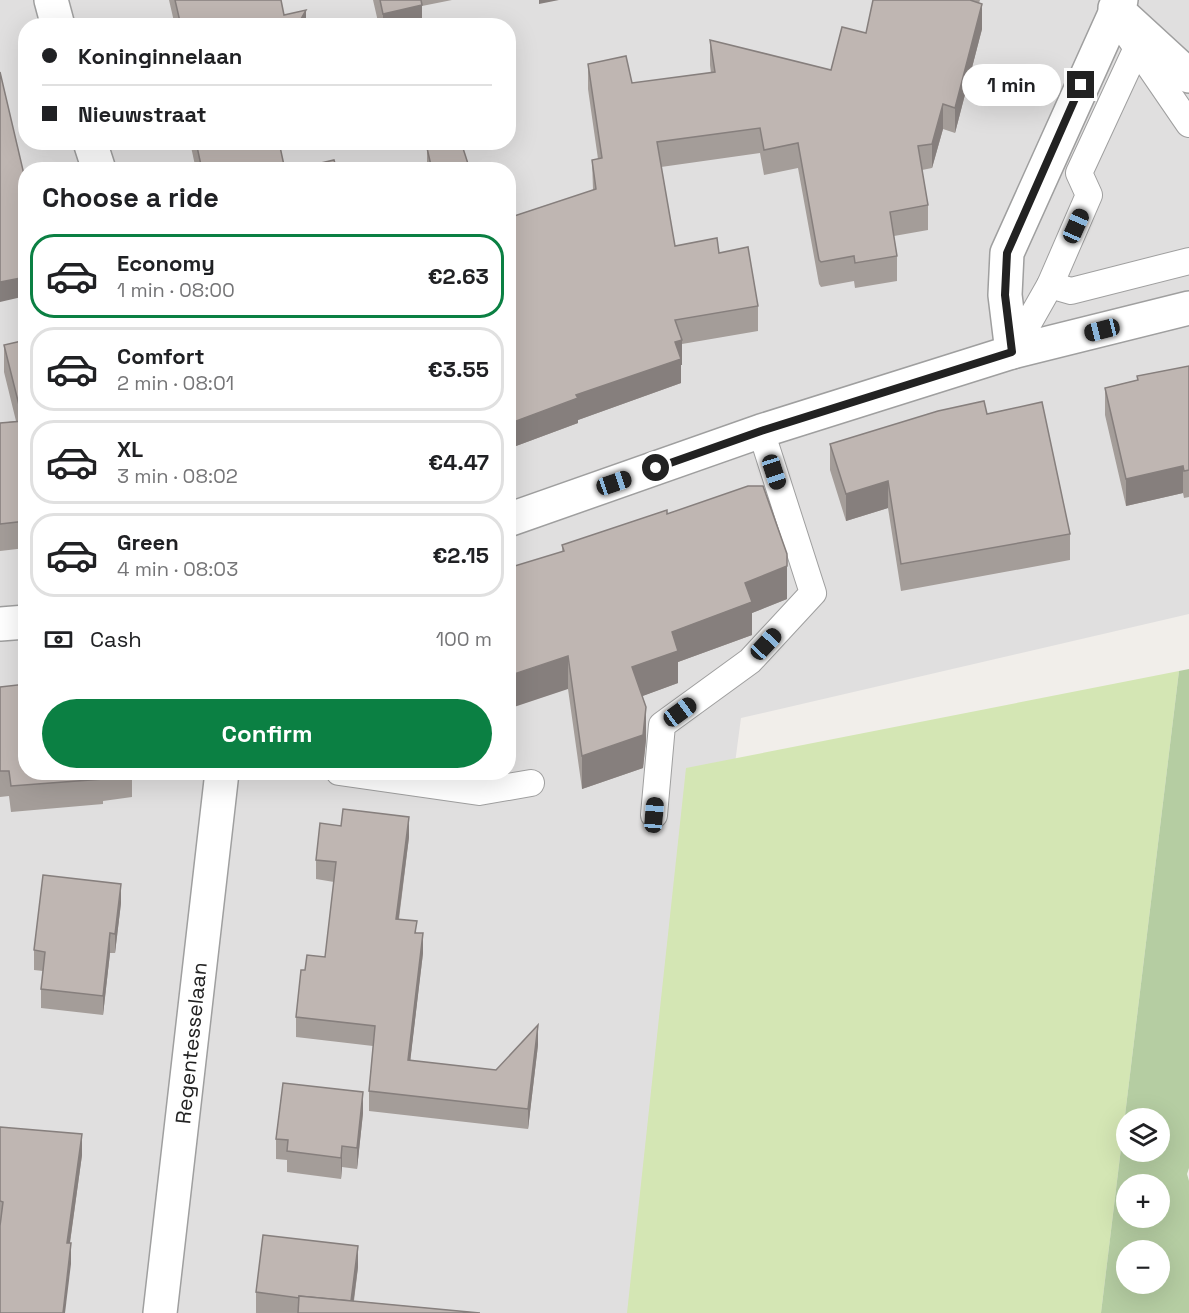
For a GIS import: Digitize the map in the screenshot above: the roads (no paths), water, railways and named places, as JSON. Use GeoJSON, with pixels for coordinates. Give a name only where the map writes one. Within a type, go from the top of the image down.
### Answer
{"type":"FeatureCollection","features":[{"type":"Feature","properties":{"kind":"street"},"geometry":{"type":"LineString","coordinates":[[51,0],[56,18]]}},
{"type":"Feature","properties":{"kind":"street"},"geometry":{"type":"LineString","coordinates":[[1012,352],[1005,295],[1007,253],[1118,4],[1189,76]]}},
{"type":"Feature","properties":{"kind":"street"},"geometry":{"type":"LineString","coordinates":[[516,517],[761,431],[1012,352],[1189,308]]}},
{"type":"Feature","properties":{"kind":"street"},"geometry":{"type":"LineString","coordinates":[[0,624],[18,623]]}},
{"type":"Feature","properties":{"kind":"street","name":"Regentesselaan"},"geometry":{"type":"LineString","coordinates":[[160,1313],[221,780]]}},
{"type":"Feature","properties":{"kind":"lane"},"geometry":{"type":"LineString","coordinates":[[1118,4],[1136,50],[1189,124]]}},
{"type":"Feature","properties":{"kind":"lane"},"geometry":{"type":"LineString","coordinates":[[1012,352],[1050,285],[1089,195],[1079,173],[1136,50]]}},
{"type":"Feature","properties":{"kind":"lane"},"geometry":{"type":"LineString","coordinates":[[1050,285],[1071,291],[1189,261]]}},
{"type":"Feature","properties":{"kind":"lane"},"geometry":{"type":"LineString","coordinates":[[654,815],[662,725],[750,661],[813,593],[761,431]]}},
{"type":"Feature","properties":{"kind":"lane"},"geometry":{"type":"LineString","coordinates":[[395,780],[479,792],[531,783]]}}]}
